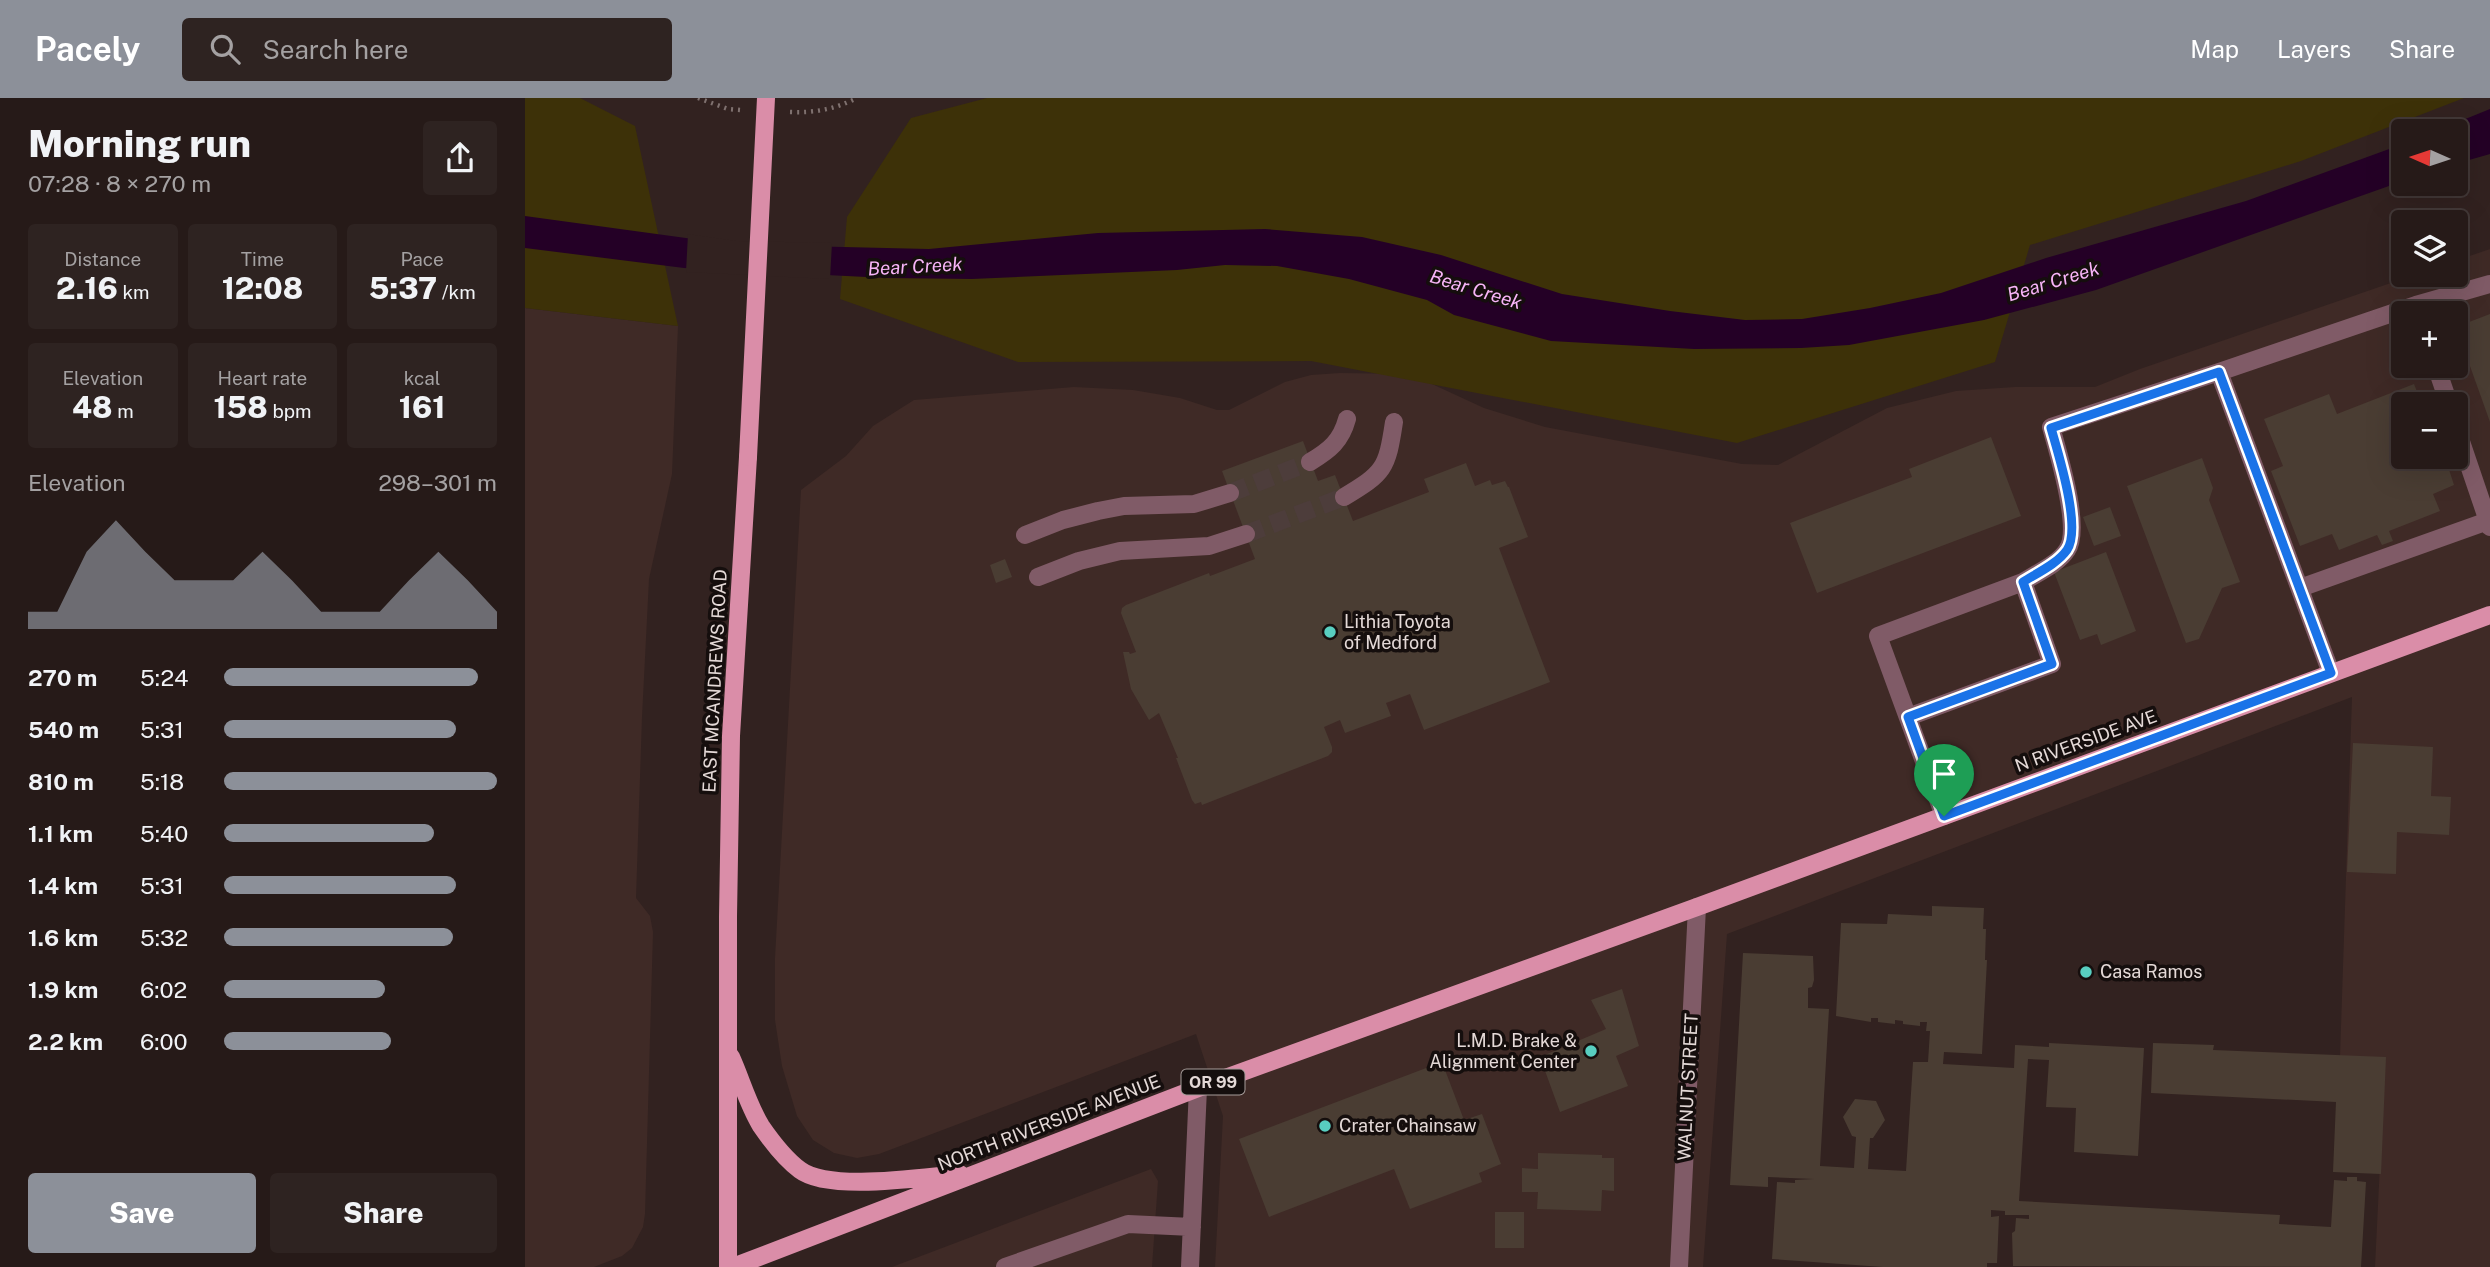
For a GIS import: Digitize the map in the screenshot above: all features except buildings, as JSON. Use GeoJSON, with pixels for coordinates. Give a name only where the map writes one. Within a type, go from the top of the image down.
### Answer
{"type":"FeatureCollection","features":[{"type":"Feature","properties":{"kind":"main road","name":"EAST MCANDREWS ROAD"},"geometry":{"type":"LineString","coordinates":[[731,1267],[727,1049],[731,736],[748,457],[765,98]]}},
{"type":"Feature","properties":{"kind":"main road","name":"N RIVERSIDE AVE"},"geometry":{"type":"LineString","coordinates":[[1696,907],[2490,615]]}},
{"type":"Feature","properties":{"kind":"main road","name":"NORTH RIVERSIDE AVENUE"},"geometry":{"type":"LineString","coordinates":[[731,1267],[1198,1088],[1696,907]]}},
{"type":"Feature","properties":{"kind":"main road"},"geometry":{"type":"LineString","coordinates":[[727,1049],[759,1123],[776,1147],[802,1172],[834,1181],[879,1181],[981,1172]]}},
{"type":"Feature","properties":{"kind":"street"},"geometry":{"type":"LineString","coordinates":[[2440,301],[2490,284]]}},
{"type":"Feature","properties":{"kind":"street"},"geometry":{"type":"LineString","coordinates":[[1944,816],[1878,636],[2023,582],[2068,549],[2072,533],[2067,485],[2051,428],[2391,317]]}},
{"type":"Feature","properties":{"kind":"street"},"geometry":{"type":"LineString","coordinates":[[2219,372],[2331,673]]}},
{"type":"Feature","properties":{"kind":"street"},"geometry":{"type":"LineString","coordinates":[[1310,463],[1332,449],[1343,433],[1347,419]]}},
{"type":"Feature","properties":{"kind":"street"},"geometry":{"type":"LineString","coordinates":[[1344,497],[1375,478],[1389,454],[1394,422]]}},
{"type":"Feature","properties":{"kind":"street"},"geometry":{"type":"LineString","coordinates":[[2301,588],[2489,524],[2468,462]]}},
{"type":"Feature","properties":{"kind":"street"},"geometry":{"type":"LineString","coordinates":[[1025,535],[1063,520],[1098,511],[1124,506],[1194,504],[1230,493]]}},
{"type":"Feature","properties":{"kind":"street"},"geometry":{"type":"LineString","coordinates":[[1038,577],[1079,561],[1120,551],[1209,546],[1245,534]]}},
{"type":"Feature","properties":{"kind":"street"},"geometry":{"type":"LineString","coordinates":[[1908,717],[2052,664],[2023,582]]}},
{"type":"Feature","properties":{"kind":"street","name":"WALNUT STREET"},"geometry":{"type":"LineString","coordinates":[[1679,1267],[1696,907]]}},
{"type":"Feature","properties":{"kind":"street"},"geometry":{"type":"LineString","coordinates":[[1191,1267],[1198,1088]]}},
{"type":"Feature","properties":{"kind":"street"},"geometry":{"type":"LineString","coordinates":[[1005,1267],[1128,1224],[1192,1227]]}},
{"type":"Feature","properties":{"kind":"shaded area"},"geometry":{"type":"Polygon","coordinates":[[[525,98],[580,98],[635,126],[678,326],[525,308],[525,98]]]}},
{"type":"Feature","properties":{"kind":"shaded area"},"geometry":{"type":"Polygon","coordinates":[[[987,98],[2464,98],[2410,119],[2391,119],[2391,126],[2301,161],[2030,245],[1995,362],[1737,443],[1311,361],[1018,362],[840,299],[847,217],[911,118],[987,98]]]}},
{"type":"Feature","properties":{"kind":"shaded area"},"geometry":{"type":"Polygon","coordinates":[[[2490,249],[2490,1267],[2375,1267],[2385,1061],[2340,1057],[2352,697],[1727,934],[1703,1267],[1215,1267],[1223,1116],[1196,1034],[879,1154],[857,1158],[834,1153],[813,1140],[797,1116],[782,1066],[775,1020],[775,958],[801,490],[846,456],[873,426],[914,400],[1074,387],[1133,390],[1180,398],[1217,410],[1229,410],[1285,382],[1311,375],[1403,374],[1419,378],[1484,408],[1545,427],[1742,464],[1778,465],[1887,408],[1956,391],[2015,387],[2095,387],[2391,283],[2391,287],[2468,287],[2468,257],[2490,249]]]}},
{"type":"Feature","properties":{"kind":"shaded area"},"geometry":{"type":"Polygon","coordinates":[[[525,308],[678,326],[672,474],[649,579],[642,717],[636,898],[650,916],[653,932],[645,1214],[643,1227],[632,1248],[622,1256],[594,1267],[525,1267],[525,308]]]}},
{"type":"Feature","properties":{"kind":"shaded area"},"geometry":{"type":"Polygon","coordinates":[[[1151,1169],[1158,1181],[1152,1267],[892,1267],[1151,1169]]]}},
{"type":"Feature","properties":{"kind":"water"},"geometry":{"type":"Polygon","coordinates":[[[2490,109],[2490,154],[2468,160],[2468,119],[2465,119],[2490,109]]]}},
{"type":"Feature","properties":{"kind":"water","name":"Bear Creek"},"geometry":{"type":"Polygon","coordinates":[[[2391,148],[2391,185],[2096,290],[1984,320],[1849,345],[1801,348],[1694,349],[1551,341],[1454,315],[1427,300],[1349,279],[1277,266],[1225,265],[1177,270],[972,279],[886,278],[684,268],[525,248],[525,216],[737,245],[929,249],[1098,233],[1265,229],[1362,237],[1441,255],[1562,294],[1745,320],[1802,319],[1941,293],[2046,258],[2246,201],[2391,148]]]}},
{"type":"Feature","properties":{"kind":"pier"},"geometry":{"type":"Polygon","coordinates":[[[688,234],[737,241],[832,243],[830,279],[686,272],[688,234]]]}},
{"type":"Feature","properties":{"kind":"tunnel"},"geometry":{"type":"LineString","coordinates":[[1230,493],[1310,462]]}},
{"type":"Feature","properties":{"kind":"tunnel"},"geometry":{"type":"LineString","coordinates":[[1246,534],[1344,497]]}},
{"type":"Feature","properties":{"kind":"place","name":"Lithia Toyota of Medford"},"geometry":{"type":"Point","coordinates":[1330,632]}},
{"type":"Feature","properties":{"kind":"place","name":"Casa Ramos"},"geometry":{"type":"Point","coordinates":[2086,972]}},
{"type":"Feature","properties":{"kind":"place","name":"L.M.D. Brake & Alignment Center"},"geometry":{"type":"Point","coordinates":[1591,1051]}},
{"type":"Feature","properties":{"kind":"place","name":"Crater Chainsaw"},"geometry":{"type":"Point","coordinates":[1325,1126]}},
{"type":"Feature","properties":{"kind":"route"},"geometry":{"type":"LineString","coordinates":[[2219,372],[2331,673],[1944,816],[1908,717],[2052,664],[2023,582],[2068,549],[2072,533],[2067,485],[2051,428],[2219,372]]}}]}
